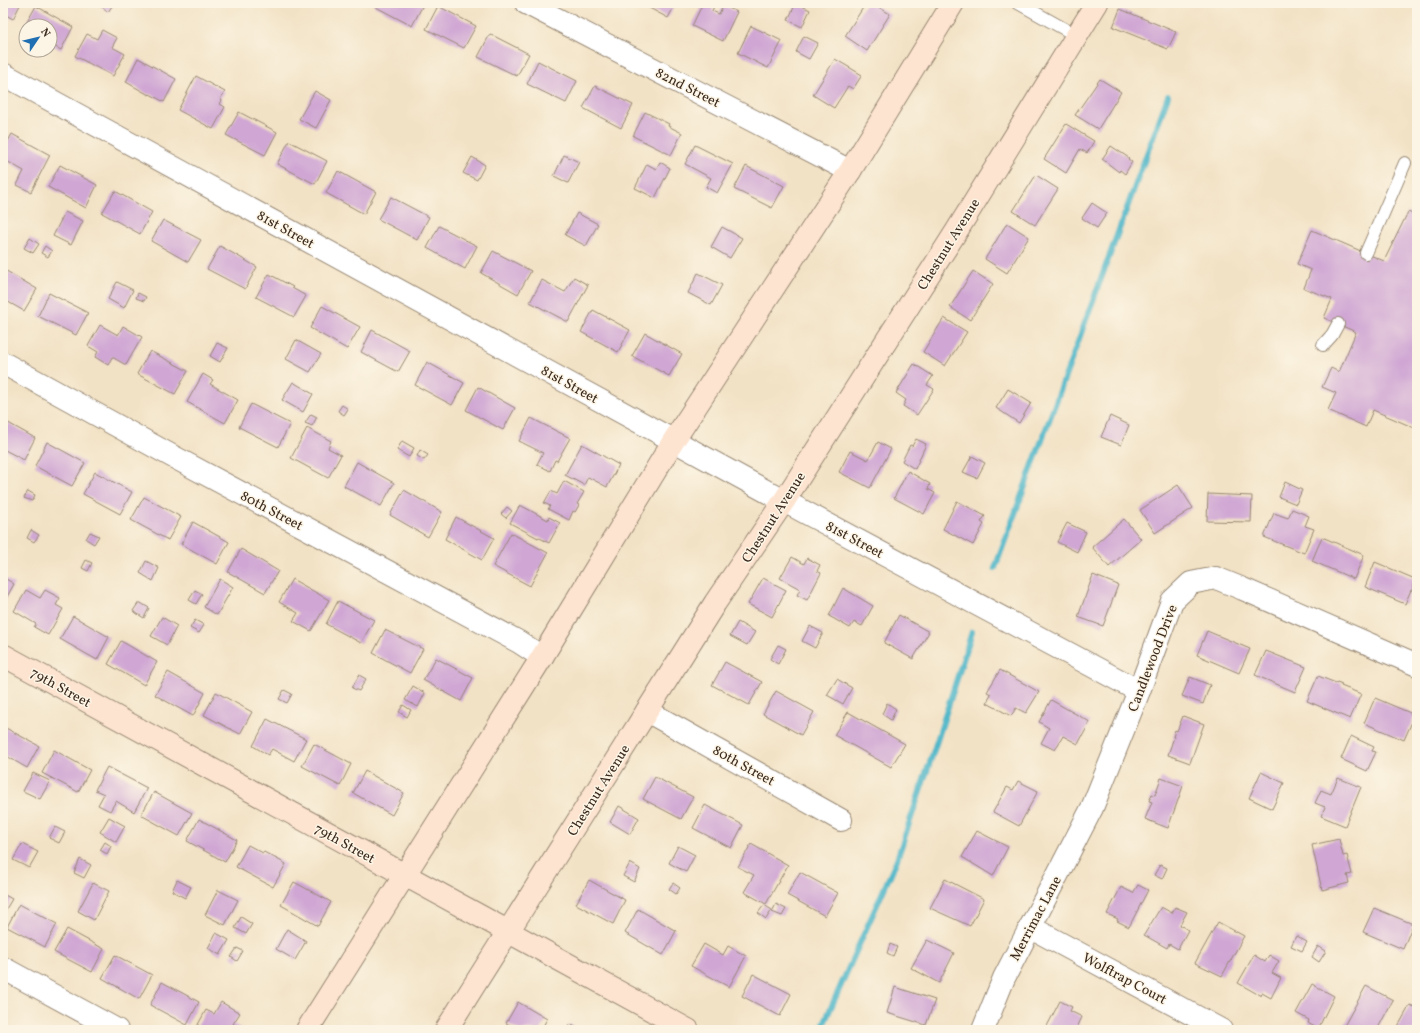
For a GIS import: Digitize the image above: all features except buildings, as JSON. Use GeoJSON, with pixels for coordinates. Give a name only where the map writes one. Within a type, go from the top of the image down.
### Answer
{"type":"FeatureCollection","features":[{"type":"Feature","properties":{"kind":"street","name":"82nd Street"},"geometry":{"type":"LineString","coordinates":[[526,3],[850,171]]}},
{"type":"Feature","properties":{"kind":"street"},"geometry":{"type":"LineString","coordinates":[[307,1030],[542,657],[674,440],[850,171],[953,3]]}},
{"type":"Feature","properties":{"kind":"street","name":"Chestnut Avenue"},"geometry":{"type":"LineString","coordinates":[[446,1030],[716,603],[784,501],[956,232],[1097,3]]}},
{"type":"Feature","properties":{"kind":"street","name":"81st Street"},"geometry":{"type":"LineString","coordinates":[[3,74],[784,501],[1139,690]]}},
{"type":"Feature","properties":{"kind":"street","name":"80th Street"},"geometry":{"type":"LineString","coordinates":[[3,363],[512,639],[542,657]]}},
{"type":"Feature","properties":{"kind":"street","name":"Candlewood Drive"},"geometry":{"type":"LineString","coordinates":[[1092,808],[1139,690],[1172,601],[1191,583],[1216,578],[1417,665]]}},
{"type":"Feature","properties":{"kind":"street","name":"79th Street"},"geometry":{"type":"LineString","coordinates":[[3,655],[688,1030]]}},
{"type":"Feature","properties":{"kind":"street","name":"80th Street"},"geometry":{"type":"LineString","coordinates":[[647,711],[841,820]]}},
{"type":"Feature","properties":{"kind":"street","name":"Merrimac Lane"},"geometry":{"type":"LineString","coordinates":[[983,1030],[1004,978],[1092,808]]}},
{"type":"Feature","properties":{"kind":"street","name":"Wolftrap Court"},"geometry":{"type":"LineString","coordinates":[[1030,927],[1221,1030]]}},
{"type":"Feature","properties":{"kind":"street"},"geometry":{"type":"LineString","coordinates":[[3,968],[117,1030]]}},
{"type":"Feature","properties":{"kind":"lane"},"geometry":{"type":"LineString","coordinates":[[1018,3],[1077,36]]}},
{"type":"Feature","properties":{"kind":"lane"},"geometry":{"type":"LineString","coordinates":[[1366,253],[1405,164]]}},
{"type":"Feature","properties":{"kind":"lane"},"geometry":{"type":"LineString","coordinates":[[1323,345],[1332,335],[1338,324]]}},
{"type":"Feature","properties":{"kind":"waterway"},"geometry":{"type":"LineString","coordinates":[[995,568],[1168,96]]}},
{"type":"Feature","properties":{"kind":"waterway"},"geometry":{"type":"LineString","coordinates":[[821,1030],[896,862],[972,632]]}}]}
